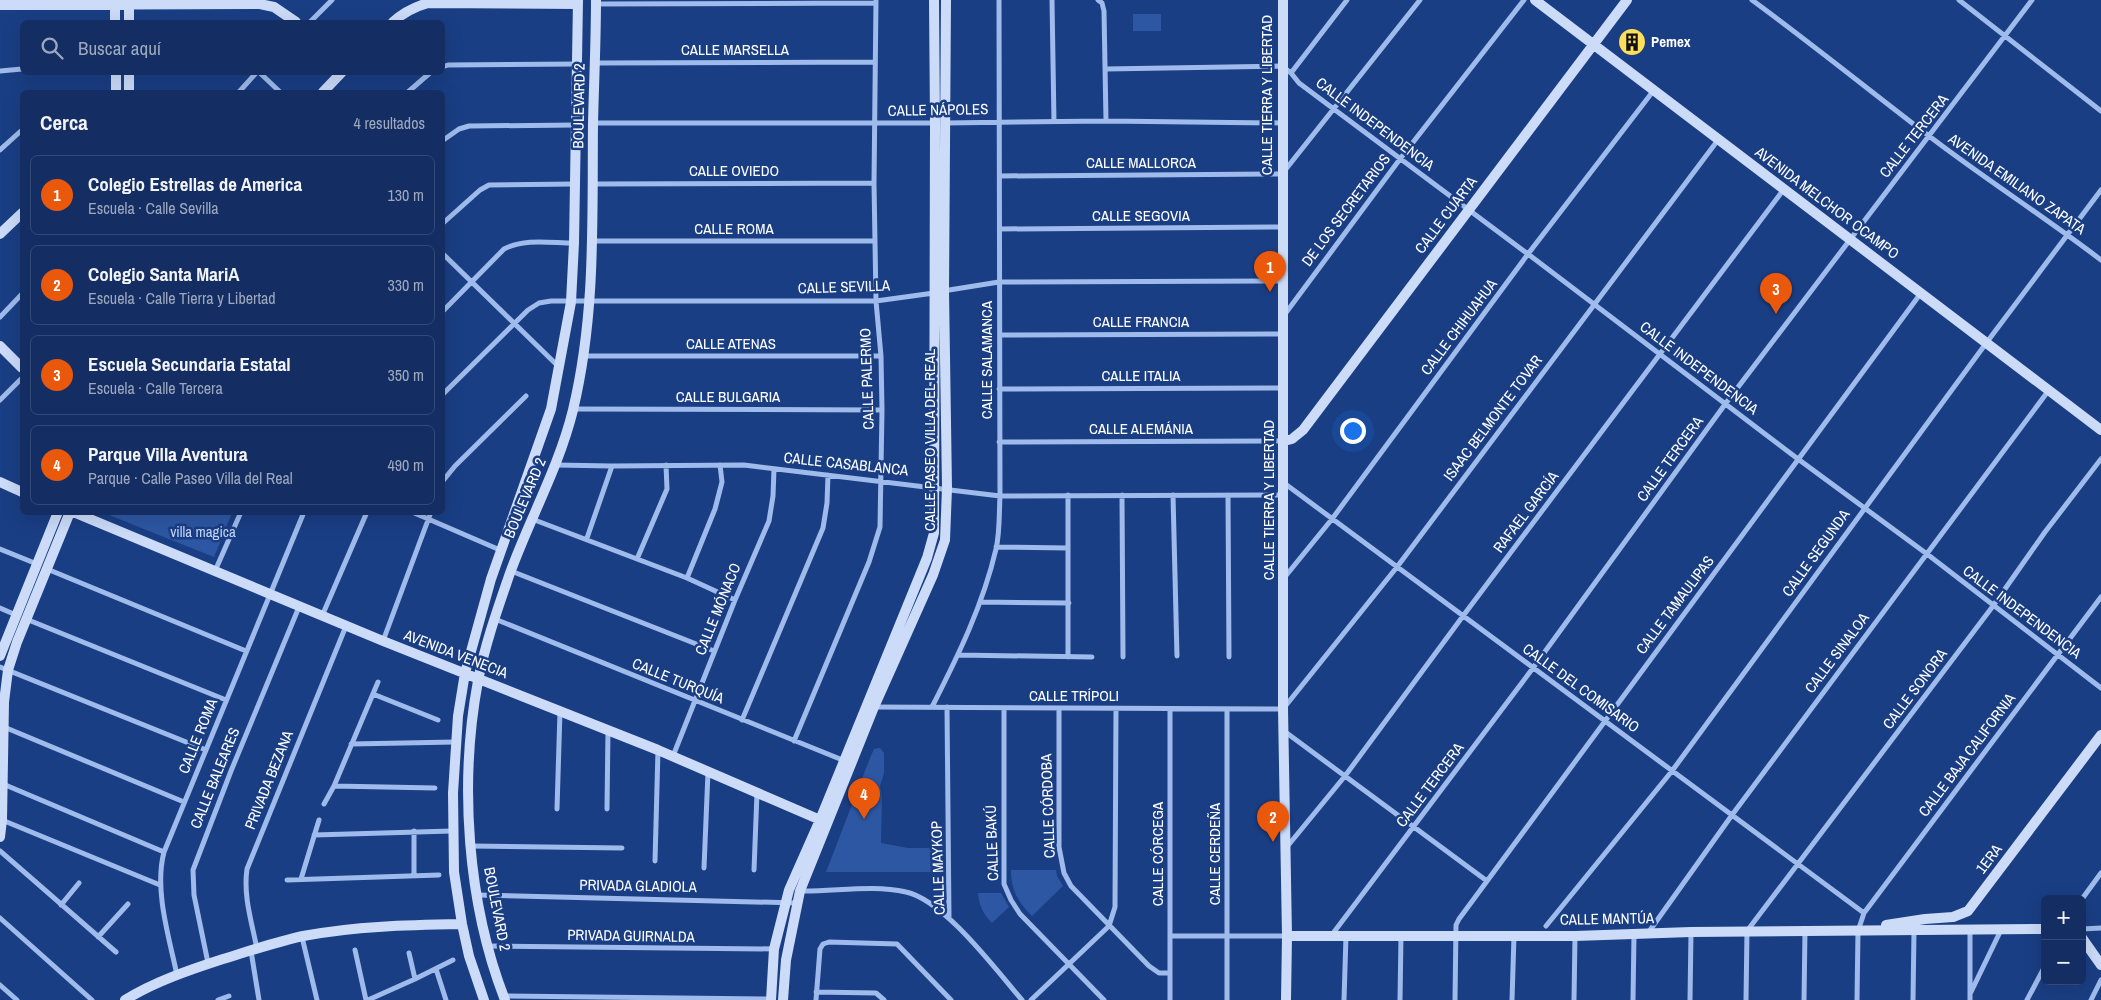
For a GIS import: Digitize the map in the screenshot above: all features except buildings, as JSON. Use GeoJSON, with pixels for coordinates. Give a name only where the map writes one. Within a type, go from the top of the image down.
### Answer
{"type":"FeatureCollection","features":[{"type":"Feature","properties":{"kind":"street"},"geometry":{"type":"LineString","coordinates":[[312,20],[332,0]]}},
{"type":"Feature","properties":{"kind":"street","name":"CALLE PASEO VILLA DEL REAL"},"geometry":{"type":"LineString","coordinates":[[870,707],[933,575],[945,540],[947,488],[941,123],[934,0]]}},
{"type":"Feature","properties":{"kind":"street","name":"CALLE PASEO VILLA DEL REAL"},"geometry":{"type":"LineString","coordinates":[[783,1000],[786,960],[800,891],[824,821],[931,547],[934,526],[935,487],[934,293],[946,0]]}},
{"type":"Feature","properties":{"kind":"street","name":"CALLE SALAMANCA"},"geometry":{"type":"LineString","coordinates":[[932,707],[959,655],[981,602],[996,547],[1000,496],[999,0]]}},
{"type":"Feature","properties":{"kind":"street"},"geometry":{"type":"LineString","coordinates":[[1052,0],[1054,122]]}},
{"type":"Feature","properties":{"kind":"street","name":"CALLE TIERRA Y LIBERTAD"},"geometry":{"type":"LineString","coordinates":[[1283,0],[1287,70],[1282,123],[1283,709],[1287,936],[1286,1000]]}},
{"type":"Feature","properties":{"kind":"street"},"geometry":{"type":"LineString","coordinates":[[1106,69],[1287,70],[1347,0]]}},
{"type":"Feature","properties":{"kind":"street"},"geometry":{"type":"LineString","coordinates":[[1282,174],[1420,0]]}},
{"type":"Feature","properties":{"kind":"street","name":"DE LOS SECRETARIOS"},"geometry":{"type":"LineString","coordinates":[[1282,317],[1400,159],[1524,0]]}},
{"type":"Feature","properties":{"kind":"street","name":"AVENIDA MELCHOR OCAMPO"},"geometry":{"type":"LineString","coordinates":[[1535,0],[2101,430]]}},
{"type":"Feature","properties":{"kind":"street","name":"CALLE CUARTA"},"geometry":{"type":"LineString","coordinates":[[1284,441],[1292,439],[1303,430],[1627,0]]}},
{"type":"Feature","properties":{"kind":"street","name":"AVENIDA EMILIANO ZAPATA"},"geometry":{"type":"LineString","coordinates":[[1752,0],[1810,42],[1930,137],[2101,260]]}},
{"type":"Feature","properties":{"kind":"street"},"geometry":{"type":"LineString","coordinates":[[1959,0],[2101,111]]}},
{"type":"Feature","properties":{"kind":"street","name":"CALLE TERCERA"},"geometry":{"type":"LineString","coordinates":[[1330,936],[1533,668],[1726,403],[2007,36],[2032,0]]}},
{"type":"Feature","properties":{"kind":"street"},"geometry":{"type":"LineString","coordinates":[[1100,1],[1104,11],[1106,121]]}},
{"type":"Feature","properties":{"kind":"street"},"geometry":{"type":"LineString","coordinates":[[115,2],[116,20]]}},
{"type":"Feature","properties":{"kind":"street"},"geometry":{"type":"LineString","coordinates":[[0,5],[115,2],[260,4],[274,7],[293,20]]}},
{"type":"Feature","properties":{"kind":"street"},"geometry":{"type":"LineString","coordinates":[[129,2],[129,20]]}},
{"type":"Feature","properties":{"kind":"street"},"geometry":{"type":"LineString","coordinates":[[395,20],[414,7],[428,3],[578,2]]}},
{"type":"Feature","properties":{"kind":"street","name":"BOULEVARD 2"},"geometry":{"type":"LineString","coordinates":[[484,1000],[469,956],[454,872],[452,831],[455,742],[465,673],[500,550],[537,453],[551,409],[571,302],[574,243],[578,2]]}},
{"type":"Feature","properties":{"kind":"street"},"geometry":{"type":"LineString","coordinates":[[596,2],[876,2]]}},
{"type":"Feature","properties":{"kind":"street","name":"BOULEVARD 2"},"geometry":{"type":"LineString","coordinates":[[505,998],[488,946],[478,895],[471,846],[470,756],[479,678],[495,619],[511,570],[556,464],[573,409],[582,356],[591,302],[596,2]]}},
{"type":"Feature","properties":{"kind":"street","name":"CALLE PALERMO"},"geometry":{"type":"LineString","coordinates":[[794,741],[869,562],[880,527],[882,410],[881,356],[876,301],[874,183],[876,2]]}},
{"type":"Feature","properties":{"kind":"street","name":"CALLE MARSELLA"},"geometry":{"type":"LineString","coordinates":[[595,63],[874,62]]}},
{"type":"Feature","properties":{"kind":"street"},"geometry":{"type":"LineString","coordinates":[[445,66],[577,64]]}},
{"type":"Feature","properties":{"kind":"street"},"geometry":{"type":"LineString","coordinates":[[0,71],[20,69]]}},
{"type":"Feature","properties":{"kind":"street","name":"CALLE INDEPENDENCIA"},"geometry":{"type":"LineString","coordinates":[[1287,70],[1299,83],[1927,554],[2101,688]]}},
{"type":"Feature","properties":{"kind":"street"},"geometry":{"type":"LineString","coordinates":[[116,75],[116,90]]}},
{"type":"Feature","properties":{"kind":"street"},"geometry":{"type":"LineString","coordinates":[[129,75],[129,90]]}},
{"type":"Feature","properties":{"kind":"street"},"geometry":{"type":"LineString","coordinates":[[240,90],[255,75]]}},
{"type":"Feature","properties":{"kind":"street"},"geometry":{"type":"LineString","coordinates":[[261,75],[278,90]]}},
{"type":"Feature","properties":{"kind":"street"},"geometry":{"type":"LineString","coordinates":[[325,90],[339,75]]}},
{"type":"Feature","properties":{"kind":"street"},"geometry":{"type":"LineString","coordinates":[[410,90],[428,75]]}},
{"type":"Feature","properties":{"kind":"street","name":"CALLE CHIHUAHUA"},"geometry":{"type":"LineString","coordinates":[[1284,578],[1332,519],[1528,254],[1654,90]]}},
{"type":"Feature","properties":{"kind":"street","name":"CALLE NÁPOLES"},"geometry":{"type":"LineString","coordinates":[[593,123],[1106,121],[1282,123]]}},
{"type":"Feature","properties":{"kind":"street"},"geometry":{"type":"LineString","coordinates":[[445,140],[459,129],[469,126],[576,125]]}},
{"type":"Feature","properties":{"kind":"street"},"geometry":{"type":"LineString","coordinates":[[0,150],[20,132]]}},
{"type":"Feature","properties":{"kind":"street","name":"ISAAC BELMONTE TOVAR"},"geometry":{"type":"LineString","coordinates":[[1283,709],[1397,567],[1718,139]]}},
{"type":"Feature","properties":{"kind":"street","name":"CALLE MALLORCA"},"geometry":{"type":"LineString","coordinates":[[1000,176],[1282,174]]}},
{"type":"Feature","properties":{"kind":"street","name":"CALLE OVIEDO"},"geometry":{"type":"LineString","coordinates":[[594,184],[874,183]]}},
{"type":"Feature","properties":{"kind":"street"},"geometry":{"type":"LineString","coordinates":[[445,221],[480,190],[489,186],[574,184]]}},
{"type":"Feature","properties":{"kind":"street","name":"RAFAEL GARCÍA"},"geometry":{"type":"LineString","coordinates":[[1286,849],[1345,776],[1463,616],[1785,189]]}},
{"type":"Feature","properties":{"kind":"street","name":"CALLE SEGUNDA"},"geometry":{"type":"LineString","coordinates":[[1546,926],[1672,771],[2101,190]]}},
{"type":"Feature","properties":{"kind":"street"},"geometry":{"type":"LineString","coordinates":[[0,234],[20,215]]}},
{"type":"Feature","properties":{"kind":"street","name":"CALLE SEGOVIA"},"geometry":{"type":"LineString","coordinates":[[1000,230],[1282,227]]}},
{"type":"Feature","properties":{"kind":"street","name":"CALLE ROMA"},"geometry":{"type":"LineString","coordinates":[[592,241],[875,241]]}},
{"type":"Feature","properties":{"kind":"street"},"geometry":{"type":"LineString","coordinates":[[445,309],[504,249],[523,242],[574,243]]}},
{"type":"Feature","properties":{"kind":"street"},"geometry":{"type":"LineString","coordinates":[[445,256],[560,368]]}},
{"type":"Feature","properties":{"kind":"street","name":"CALLE SEVILLA"},"geometry":{"type":"LineString","coordinates":[[445,392],[514,324],[539,303],[876,301],[999,282],[1282,281]]}},
{"type":"Feature","properties":{"kind":"street","name":"CALLE TAMAULIPAS"},"geometry":{"type":"LineString","coordinates":[[1455,1000],[1456,926],[1459,919],[1921,292]]}},
{"type":"Feature","properties":{"kind":"street"},"geometry":{"type":"LineString","coordinates":[[0,317],[20,296]]}},
{"type":"Feature","properties":{"kind":"street","name":"CALLE FRANCIA"},"geometry":{"type":"LineString","coordinates":[[1000,335],[1282,334]]}},
{"type":"Feature","properties":{"kind":"street"},"geometry":{"type":"LineString","coordinates":[[0,346],[20,366]]}},
{"type":"Feature","properties":{"kind":"street","name":"CALLE ATENAS"},"geometry":{"type":"LineString","coordinates":[[582,356],[881,356]]}},
{"type":"Feature","properties":{"kind":"street"},"geometry":{"type":"LineString","coordinates":[[0,400],[20,380]]}},
{"type":"Feature","properties":{"kind":"street","name":"CALLE ITALIA"},"geometry":{"type":"LineString","coordinates":[[999,389],[1283,388]]}},
{"type":"Feature","properties":{"kind":"street","name":"CALLE SINALOA"},"geometry":{"type":"LineString","coordinates":[[1648,934],[1732,815],[2049,390]]}},
{"type":"Feature","properties":{"kind":"street"},"geometry":{"type":"LineString","coordinates":[[445,478],[455,466],[526,396]]}},
{"type":"Feature","properties":{"kind":"street","name":"CALLE BULGARIA"},"geometry":{"type":"LineString","coordinates":[[573,409],[882,410]]}},
{"type":"Feature","properties":{"kind":"street","name":"CALLE ALEMÁNIA"},"geometry":{"type":"LineString","coordinates":[[999,442],[1284,441]]}},
{"type":"Feature","properties":{"kind":"street","name":"CALLE SONORA"},"geometry":{"type":"LineString","coordinates":[[1747,931],[1993,606],[2051,524],[2101,459]]}},
{"type":"Feature","properties":{"kind":"street","name":"CALLE CASABLANCA"},"geometry":{"type":"LineString","coordinates":[[556,464],[612,466],[744,465],[882,480],[1000,496],[1283,495]]}},
{"type":"Feature","properties":{"kind":"street"},"geometry":{"type":"LineString","coordinates":[[637,558],[667,489],[666,465]]}},
{"type":"Feature","properties":{"kind":"street"},"geometry":{"type":"LineString","coordinates":[[687,578],[715,509],[722,482],[720,465]]}},
{"type":"Feature","properties":{"kind":"street"},"geometry":{"type":"LineString","coordinates":[[587,538],[612,466]]}},
{"type":"Feature","properties":{"kind":"street","name":"CALLE MÓNACO"},"geometry":{"type":"LineString","coordinates":[[673,756],[768,521],[773,496],[774,469]]}},
{"type":"Feature","properties":{"kind":"street"},"geometry":{"type":"LineString","coordinates":[[742,720],[823,528],[827,503],[828,475]]}},
{"type":"Feature","properties":{"kind":"street"},"geometry":{"type":"LineString","coordinates":[[0,482],[20,491]]}},
{"type":"Feature","properties":{"kind":"street","name":"CALLE DEL COMISARIO"},"geometry":{"type":"LineString","coordinates":[[1283,482],[1864,914]]}},
{"type":"Feature","properties":{"kind":"street"},"geometry":{"type":"LineString","coordinates":[[1068,495],[1068,657]]}},
{"type":"Feature","properties":{"kind":"street"},"geometry":{"type":"LineString","coordinates":[[1122,495],[1123,657]]}},
{"type":"Feature","properties":{"kind":"street"},"geometry":{"type":"LineString","coordinates":[[1173,495],[1177,656]]}},
{"type":"Feature","properties":{"kind":"street"},"geometry":{"type":"LineString","coordinates":[[1228,495],[1229,657]]}},
{"type":"Feature","properties":{"kind":"street"},"geometry":{"type":"LineString","coordinates":[[0,656],[57,515]]}},
{"type":"Feature","properties":{"kind":"street"},"geometry":{"type":"LineString","coordinates":[[0,837],[2,820],[4,668],[71,515]]}},
{"type":"Feature","properties":{"kind":"street","name":"AVENIDA VENECIA"},"geometry":{"type":"LineString","coordinates":[[79,515],[383,641],[608,729],[824,821]]}},
{"type":"Feature","properties":{"kind":"street"},"geometry":{"type":"LineString","coordinates":[[215,571],[241,515]]}},
{"type":"Feature","properties":{"kind":"street","name":"CALLE ROMA"},"geometry":{"type":"LineString","coordinates":[[177,976],[160,885],[160,868],[164,852],[303,515]]}},
{"type":"Feature","properties":{"kind":"street"},"geometry":{"type":"LineString","coordinates":[[322,616],[366,515]]}},
{"type":"Feature","properties":{"kind":"street"},"geometry":{"type":"LineString","coordinates":[[418,515],[500,550]]}},
{"type":"Feature","properties":{"kind":"street"},"geometry":{"type":"LineString","coordinates":[[383,641],[430,515]]}},
{"type":"Feature","properties":{"kind":"street"},"geometry":{"type":"LineString","coordinates":[[532,519],[587,538],[687,578],[735,600]]}},
{"type":"Feature","properties":{"kind":"street"},"geometry":{"type":"LineString","coordinates":[[996,547],[1068,548]]}},
{"type":"Feature","properties":{"kind":"street"},"geometry":{"type":"LineString","coordinates":[[0,549],[37,564]]}},
{"type":"Feature","properties":{"kind":"street"},"geometry":{"type":"LineString","coordinates":[[47,568],[246,651]]}},
{"type":"Feature","properties":{"kind":"street"},"geometry":{"type":"LineString","coordinates":[[511,570],[714,651]]}},
{"type":"Feature","properties":{"kind":"street","name":"CALLE BAJA CALIFORNIA"},"geometry":{"type":"LineString","coordinates":[[1857,1000],[1858,930],[1864,914],[2101,597]]}},
{"type":"Feature","properties":{"kind":"street"},"geometry":{"type":"LineString","coordinates":[[981,602],[1068,603]]}},
{"type":"Feature","properties":{"kind":"street","name":"CALLE BALEARES"},"geometry":{"type":"LineString","coordinates":[[209,964],[194,895],[193,870],[228,779],[299,607]]}},
{"type":"Feature","properties":{"kind":"street"},"geometry":{"type":"LineString","coordinates":[[0,608],[16,615]]}},
{"type":"Feature","properties":{"kind":"street"},"geometry":{"type":"LineString","coordinates":[[26,619],[226,700]]}},
{"type":"Feature","properties":{"kind":"street","name":"CALLE TURQUÍA"},"geometry":{"type":"LineString","coordinates":[[495,619],[848,762]]}},
{"type":"Feature","properties":{"kind":"street","name":"PRIVADA BEZANA"},"geometry":{"type":"LineString","coordinates":[[260,1000],[245,881],[247,869],[346,626]]}},
{"type":"Feature","properties":{"kind":"street"},"geometry":{"type":"LineString","coordinates":[[959,655],[1092,657]]}},
{"type":"Feature","properties":{"kind":"street"},"geometry":{"type":"LineString","coordinates":[[4,668],[206,750]]}},
{"type":"Feature","properties":{"kind":"street"},"geometry":{"type":"LineString","coordinates":[[324,804],[334,786],[378,682]]}},
{"type":"Feature","properties":{"kind":"street"},"geometry":{"type":"LineString","coordinates":[[373,694],[438,720]]}},
{"type":"Feature","properties":{"kind":"street","name":"CALLE TRÍPOLI"},"geometry":{"type":"LineString","coordinates":[[870,707],[1283,709]]}},
{"type":"Feature","properties":{"kind":"street","name":"CALLE MAYKOP"},"geometry":{"type":"LineString","coordinates":[[947,708],[949,918],[1022,1000]]}},
{"type":"Feature","properties":{"kind":"street","name":"CALLE BAKÚ"},"geometry":{"type":"LineString","coordinates":[[1004,708],[1004,884],[1020,914],[1104,1000]]}},
{"type":"Feature","properties":{"kind":"street","name":"CALLE CÓRDOBA"},"geometry":{"type":"LineString","coordinates":[[1059,708],[1059,846],[1064,873],[1070,886],[1148,966],[1159,973],[1170,973]]}},
{"type":"Feature","properties":{"kind":"street"},"geometry":{"type":"LineString","coordinates":[[1031,1000],[1109,926],[1115,907],[1116,708]]}},
{"type":"Feature","properties":{"kind":"street","name":"CALLE CÓRCEGA"},"geometry":{"type":"LineString","coordinates":[[1170,709],[1170,1000]]}},
{"type":"Feature","properties":{"kind":"street","name":"CALLE CERDEÑA"},"geometry":{"type":"LineString","coordinates":[[1227,709],[1227,1000]]}},
{"type":"Feature","properties":{"kind":"street"},"geometry":{"type":"LineString","coordinates":[[557,810],[560,710]]}},
{"type":"Feature","properties":{"kind":"street"},"geometry":{"type":"LineString","coordinates":[[4,726],[184,802]]}},
{"type":"Feature","properties":{"kind":"street"},"geometry":{"type":"LineString","coordinates":[[607,809],[608,729]]}},
{"type":"Feature","properties":{"kind":"street"},"geometry":{"type":"LineString","coordinates":[[1284,730],[1413,828],[1487,881]]}},
{"type":"Feature","properties":{"kind":"street","name":"1ERA"},"geometry":{"type":"LineString","coordinates":[[1858,930],[1953,916],[1968,911],[2101,735]]}},
{"type":"Feature","properties":{"kind":"street"},"geometry":{"type":"LineString","coordinates":[[351,744],[455,742]]}},
{"type":"Feature","properties":{"kind":"street"},"geometry":{"type":"LineString","coordinates":[[655,861],[658,750]]}},
{"type":"Feature","properties":{"kind":"street"},"geometry":{"type":"LineString","coordinates":[[704,868],[708,771]]}},
{"type":"Feature","properties":{"kind":"street"},"geometry":{"type":"LineString","coordinates":[[1,783],[164,852]]}},
{"type":"Feature","properties":{"kind":"street"},"geometry":{"type":"LineString","coordinates":[[334,786],[435,788]]}},
{"type":"Feature","properties":{"kind":"street"},"geometry":{"type":"LineString","coordinates":[[754,870],[757,792]]}},
{"type":"Feature","properties":{"kind":"street"},"geometry":{"type":"LineString","coordinates":[[2,820],[160,885]]}},
{"type":"Feature","properties":{"kind":"street"},"geometry":{"type":"LineString","coordinates":[[301,879],[319,820]]}},
{"type":"Feature","properties":{"kind":"street","name":"CALLE PASEO VILLA DEL REAL"},"geometry":{"type":"LineString","coordinates":[[771,999],[774,949],[789,890],[824,821]]}},
{"type":"Feature","properties":{"kind":"street"},"geometry":{"type":"LineString","coordinates":[[414,831],[414,876]]}},
{"type":"Feature","properties":{"kind":"street"},"geometry":{"type":"LineString","coordinates":[[314,835],[452,831]]}},
{"type":"Feature","properties":{"kind":"street"},"geometry":{"type":"LineString","coordinates":[[471,846],[622,848]]}},
{"type":"Feature","properties":{"kind":"street"},"geometry":{"type":"LineString","coordinates":[[0,851],[116,952]]}},
{"type":"Feature","properties":{"kind":"street"},"geometry":{"type":"LineString","coordinates":[[2085,895],[2101,873]]}},
{"type":"Feature","properties":{"kind":"street"},"geometry":{"type":"LineString","coordinates":[[287,880],[439,875]]}},
{"type":"Feature","properties":{"kind":"street"},"geometry":{"type":"LineString","coordinates":[[61,904],[78,883]]}},
{"type":"Feature","properties":{"kind":"street"},"geometry":{"type":"LineString","coordinates":[[789,890],[892,890],[908,892],[922,898],[949,918]]}},
{"type":"Feature","properties":{"kind":"street","name":"PRIVADA GLADIOLA"},"geometry":{"type":"LineString","coordinates":[[478,895],[797,903]]}},
{"type":"Feature","properties":{"kind":"street"},"geometry":{"type":"LineString","coordinates":[[98,937],[128,904]]}},
{"type":"Feature","properties":{"kind":"street"},"geometry":{"type":"LineString","coordinates":[[0,918],[92,1000]]}},
{"type":"Feature","properties":{"kind":"street"},"geometry":{"type":"LineString","coordinates":[[124,1000],[140,996],[177,976],[209,964],[302,937],[340,930],[407,925],[462,924]]}},
{"type":"Feature","properties":{"kind":"street"},"geometry":{"type":"LineString","coordinates":[[2086,929],[2101,928]]}},
{"type":"Feature","properties":{"kind":"street","name":"CALLE MANTÚA"},"geometry":{"type":"LineString","coordinates":[[1171,936],[1575,936],[1747,931],[2041,929]]}},
{"type":"Feature","properties":{"kind":"street"},"geometry":{"type":"LineString","coordinates":[[1913,1000],[1914,930]]}},
{"type":"Feature","properties":{"kind":"street"},"geometry":{"type":"LineString","coordinates":[[1970,930],[1970,997]]}},
{"type":"Feature","properties":{"kind":"street"},"geometry":{"type":"LineString","coordinates":[[1970,997],[2001,930]]}},
{"type":"Feature","properties":{"kind":"street"},"geometry":{"type":"LineString","coordinates":[[1746,1000],[1747,931]]}},
{"type":"Feature","properties":{"kind":"street"},"geometry":{"type":"LineString","coordinates":[[1804,1000],[1805,931]]}},
{"type":"Feature","properties":{"kind":"street"},"geometry":{"type":"LineString","coordinates":[[1690,1000],[1691,932]]}},
{"type":"Feature","properties":{"kind":"street"},"geometry":{"type":"LineString","coordinates":[[1633,1000],[1634,934]]}},
{"type":"Feature","properties":{"kind":"street"},"geometry":{"type":"LineString","coordinates":[[1512,1000],[1514,935]]}},
{"type":"Feature","properties":{"kind":"street"},"geometry":{"type":"LineString","coordinates":[[1344,1000],[1346,936]]}},
{"type":"Feature","properties":{"kind":"street"},"geometry":{"type":"LineString","coordinates":[[1400,1000],[1401,936]]}},
{"type":"Feature","properties":{"kind":"street"},"geometry":{"type":"LineString","coordinates":[[1574,1000],[1575,936]]}},
{"type":"Feature","properties":{"kind":"street"},"geometry":{"type":"LineString","coordinates":[[302,937],[316,1000]]}},
{"type":"Feature","properties":{"kind":"street"},"geometry":{"type":"LineString","coordinates":[[2083,940],[2101,965]]}},
{"type":"Feature","properties":{"kind":"street"},"geometry":{"type":"LineString","coordinates":[[816,1000],[820,949],[823,944],[829,942],[897,944],[950,1000]]}},
{"type":"Feature","properties":{"kind":"street","name":"PRIVADA GUIRNALDA"},"geometry":{"type":"LineString","coordinates":[[488,946],[774,949]]}},
{"type":"Feature","properties":{"kind":"street"},"geometry":{"type":"LineString","coordinates":[[355,950],[367,1000],[416,979],[453,960]]}},
{"type":"Feature","properties":{"kind":"street"},"geometry":{"type":"LineString","coordinates":[[408,953],[416,979]]}},
{"type":"Feature","properties":{"kind":"street"},"geometry":{"type":"LineString","coordinates":[[436,968],[446,1000]]}},
{"type":"Feature","properties":{"kind":"street"},"geometry":{"type":"LineString","coordinates":[[2027,1000],[2041,974]]}},
{"type":"Feature","properties":{"kind":"street"},"geometry":{"type":"LineString","coordinates":[[2091,1000],[2101,980]]}},
{"type":"Feature","properties":{"kind":"street"},"geometry":{"type":"LineString","coordinates":[[0,985],[17,1000]]}},
{"type":"Feature","properties":{"kind":"street"},"geometry":{"type":"LineString","coordinates":[[816,992],[876,993],[884,1000]]}},
{"type":"Feature","properties":{"kind":"street"},"geometry":{"type":"LineString","coordinates":[[218,1000],[229,996]]}},
{"type":"Feature","properties":{"kind":"street"},"geometry":{"type":"LineString","coordinates":[[505,998],[771,999]]}},
{"type":"Feature","properties":{"kind":"green space"},"geometry":{"type":"Polygon","coordinates":[[[1133,14],[1161,14],[1161,31],[1133,31],[1133,14]]]}},
{"type":"Feature","properties":{"kind":"green space","name":"villa magica"},"geometry":{"type":"Polygon","coordinates":[[[109,515],[231,515],[214,557],[109,515]]]}},
{"type":"Feature","properties":{"kind":"green space"},"geometry":{"type":"Polygon","coordinates":[[[880,748],[884,753],[884,773],[880,786],[882,795],[881,843],[908,848],[934,848],[931,872],[826,872],[870,758],[874,749],[880,748]]]}},
{"type":"Feature","properties":{"kind":"green space"},"geometry":{"type":"Polygon","coordinates":[[[1011,870],[1056,870],[1063,886],[1032,916],[1016,895],[1012,884],[1011,870]]]}},
{"type":"Feature","properties":{"kind":"green space"},"geometry":{"type":"Polygon","coordinates":[[[978,893],[1001,893],[1009,907],[992,923],[982,909],[978,893]]]}},
{"type":"Feature","properties":{"kind":"place","name":"Pemex"},"geometry":{"type":"Point","coordinates":[1632,42]}},
{"type":"Feature","properties":{"kind":"place","name":"Colegio Estrellas de America"},"geometry":{"type":"Point","coordinates":[1270,292]}},
{"type":"Feature","properties":{"kind":"place","name":"Escuela Secundaria Estatal"},"geometry":{"type":"Point","coordinates":[1776,314]}},
{"type":"Feature","properties":{"kind":"place","name":"Parque Villa Aventura"},"geometry":{"type":"Point","coordinates":[864,819]}},
{"type":"Feature","properties":{"kind":"place","name":"Colegio Santa MariA"},"geometry":{"type":"Point","coordinates":[1273,842]}}]}
